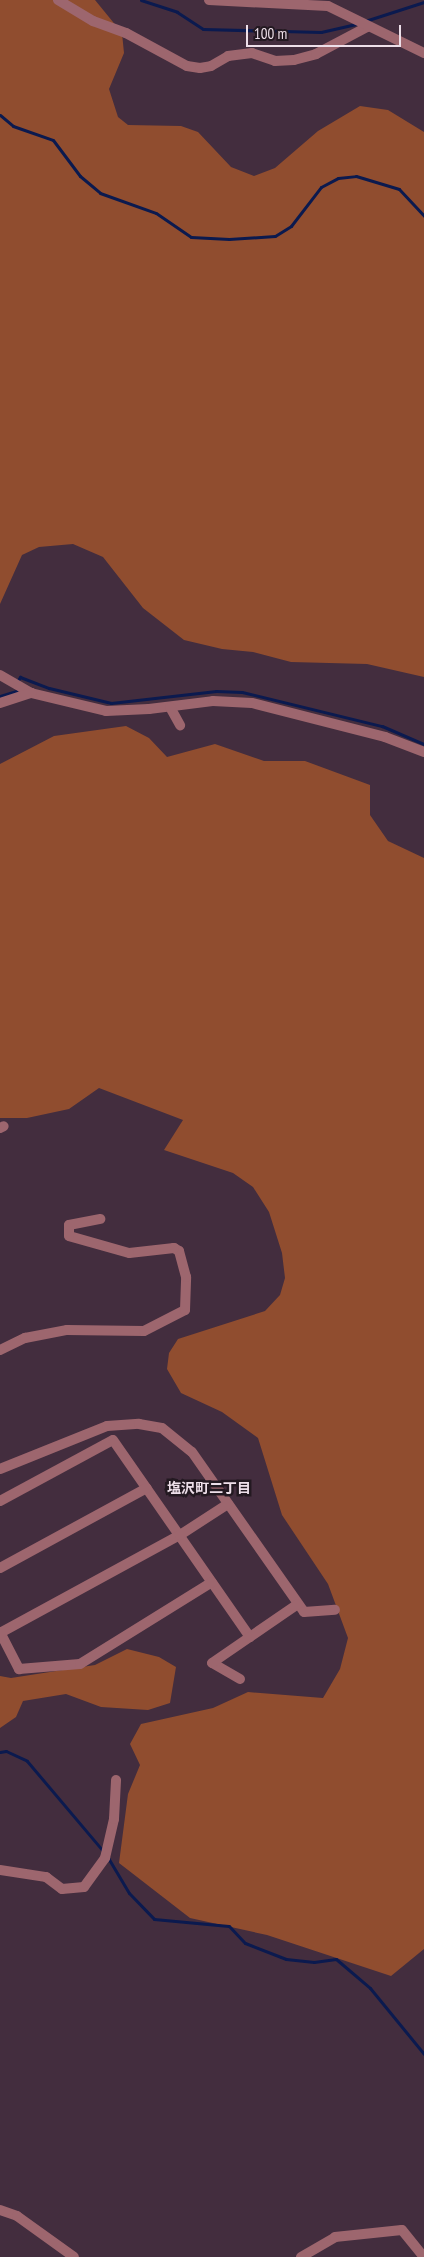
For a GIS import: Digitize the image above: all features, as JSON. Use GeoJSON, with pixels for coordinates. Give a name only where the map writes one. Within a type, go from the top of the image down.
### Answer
{"type":"FeatureCollection","features":[{"type":"Feature","properties":{"kind":"street"},"geometry":{"type":"LineString","coordinates":[[58,0],[93,21],[126,33],[187,66],[200,68],[211,66],[228,56],[252,53],[275,62],[294,60],[316,54],[366,26]]}},
{"type":"Feature","properties":{"kind":"street"},"geometry":{"type":"LineString","coordinates":[[210,0],[313,5],[355,17],[366,26],[424,52]]}},
{"type":"Feature","properties":{"kind":"street"},"geometry":{"type":"LineString","coordinates":[[0,675],[30,693],[106,711],[170,707],[213,701],[252,703],[339,724],[424,752]]}},
{"type":"Feature","properties":{"kind":"street"},"geometry":{"type":"LineString","coordinates":[[0,703],[30,693]]}},
{"type":"Feature","properties":{"kind":"street"},"geometry":{"type":"LineString","coordinates":[[170,707],[180,726]]}},
{"type":"Feature","properties":{"kind":"street"},"geometry":{"type":"LineString","coordinates":[[0,1350],[25,1338],[67,1330],[144,1331],[185,1310],[186,1277],[179,1251],[174,1248],[128,1253],[69,1236],[69,1225],[100,1219]]}},
{"type":"Feature","properties":{"kind":"street"},"geometry":{"type":"LineString","coordinates":[[0,1469],[107,1426],[152,1425],[162,1428],[192,1452],[304,1612],[335,1610]]}},
{"type":"Feature","properties":{"kind":"street"},"geometry":{"type":"LineString","coordinates":[[0,1500],[112,1440],[250,1637]]}},
{"type":"Feature","properties":{"kind":"street"},"geometry":{"type":"LineString","coordinates":[[0,1568],[147,1488]]}},
{"type":"Feature","properties":{"kind":"street"},"geometry":{"type":"LineString","coordinates":[[212,1582],[80,1664],[19,1669],[0,1632],[180,1535],[228,1504]]}},
{"type":"Feature","properties":{"kind":"street"},"geometry":{"type":"LineString","coordinates":[[240,1679],[212,1663],[298,1604]]}},
{"type":"Feature","properties":{"kind":"street"},"geometry":{"type":"LineString","coordinates":[[0,1870],[46,1877],[62,1889],[84,1888],[105,1858],[114,1819],[116,1780]]}},
{"type":"Feature","properties":{"kind":"street"},"geometry":{"type":"LineString","coordinates":[[0,2210],[17,2216],[74,2257]]}},
{"type":"Feature","properties":{"kind":"street"},"geometry":{"type":"LineString","coordinates":[[301,2257],[335,2237],[402,2230],[424,2257]]}},
{"type":"Feature","properties":{"kind":"shaded area"},"geometry":{"type":"Polygon","coordinates":[[[0,0],[95,0],[122,33],[124,53],[109,89],[118,117],[128,125],[181,126],[198,132],[231,167],[254,176],[275,168],[318,131],[360,106],[388,110],[424,132],[424,677],[367,664],[291,662],[253,652],[222,649],[184,640],[143,608],[103,557],[73,544],[39,547],[22,555],[0,604],[0,0]]]}},
{"type":"Feature","properties":{"kind":"shaded area"},"geometry":{"type":"Polygon","coordinates":[[[126,726],[149,738],[167,757],[215,744],[264,761],[305,761],[370,785],[370,815],[388,841],[424,858],[424,1949],[391,1976],[267,1935],[190,1918],[119,1863],[128,1794],[140,1765],[130,1744],[141,1724],[213,1708],[248,1692],[323,1698],[340,1669],[348,1638],[328,1584],[282,1515],[258,1438],[222,1412],[181,1393],[167,1369],[169,1353],[178,1339],[265,1311],[280,1295],[285,1278],[282,1253],[269,1212],[253,1187],[233,1173],[164,1150],[183,1120],[99,1088],[69,1109],[27,1118],[0,1118],[0,764],[54,736],[126,726]]]}},
{"type":"Feature","properties":{"kind":"shaded area"},"geometry":{"type":"Polygon","coordinates":[[[127,1649],[159,1657],[176,1667],[170,1703],[148,1710],[101,1707],[66,1694],[23,1701],[16,1717],[0,1728],[0,1676],[11,1678],[95,1665],[127,1649]]]}},
{"type":"Feature","properties":{"kind":"waterway"},"geometry":{"type":"LineString","coordinates":[[141,0],[177,12],[203,29],[321,32],[357,24]]}},
{"type":"Feature","properties":{"kind":"waterway"},"geometry":{"type":"LineString","coordinates":[[365,21],[424,2]]}},
{"type":"Feature","properties":{"kind":"waterway"},"geometry":{"type":"LineString","coordinates":[[0,115],[13,126],[53,140],[80,176],[100,193],[156,213],[191,237],[229,239],[275,236],[291,226],[321,187],[338,178],[356,176],[399,189],[424,216]]}},
{"type":"Feature","properties":{"kind":"waterway"},"geometry":{"type":"LineString","coordinates":[[18,680],[20,677],[49,688],[111,703],[216,691],[242,692],[382,726],[424,744]]}},
{"type":"Feature","properties":{"kind":"waterway"},"geometry":{"type":"LineString","coordinates":[[0,696],[16,691]]}},
{"type":"Feature","properties":{"kind":"waterway"},"geometry":{"type":"LineString","coordinates":[[0,1752],[6,1751],[27,1761],[103,1851]]}},
{"type":"Feature","properties":{"kind":"waterway"},"geometry":{"type":"LineString","coordinates":[[107,1856],[129,1893],[154,1919],[229,1926],[245,1943],[286,1959],[314,1962],[336,1959],[370,1988],[424,2054]]}},
{"type":"Feature","properties":{"kind":"district","name":"塩沢町二丁目"},"geometry":{"type":"Point","coordinates":[209,1488]}}]}
